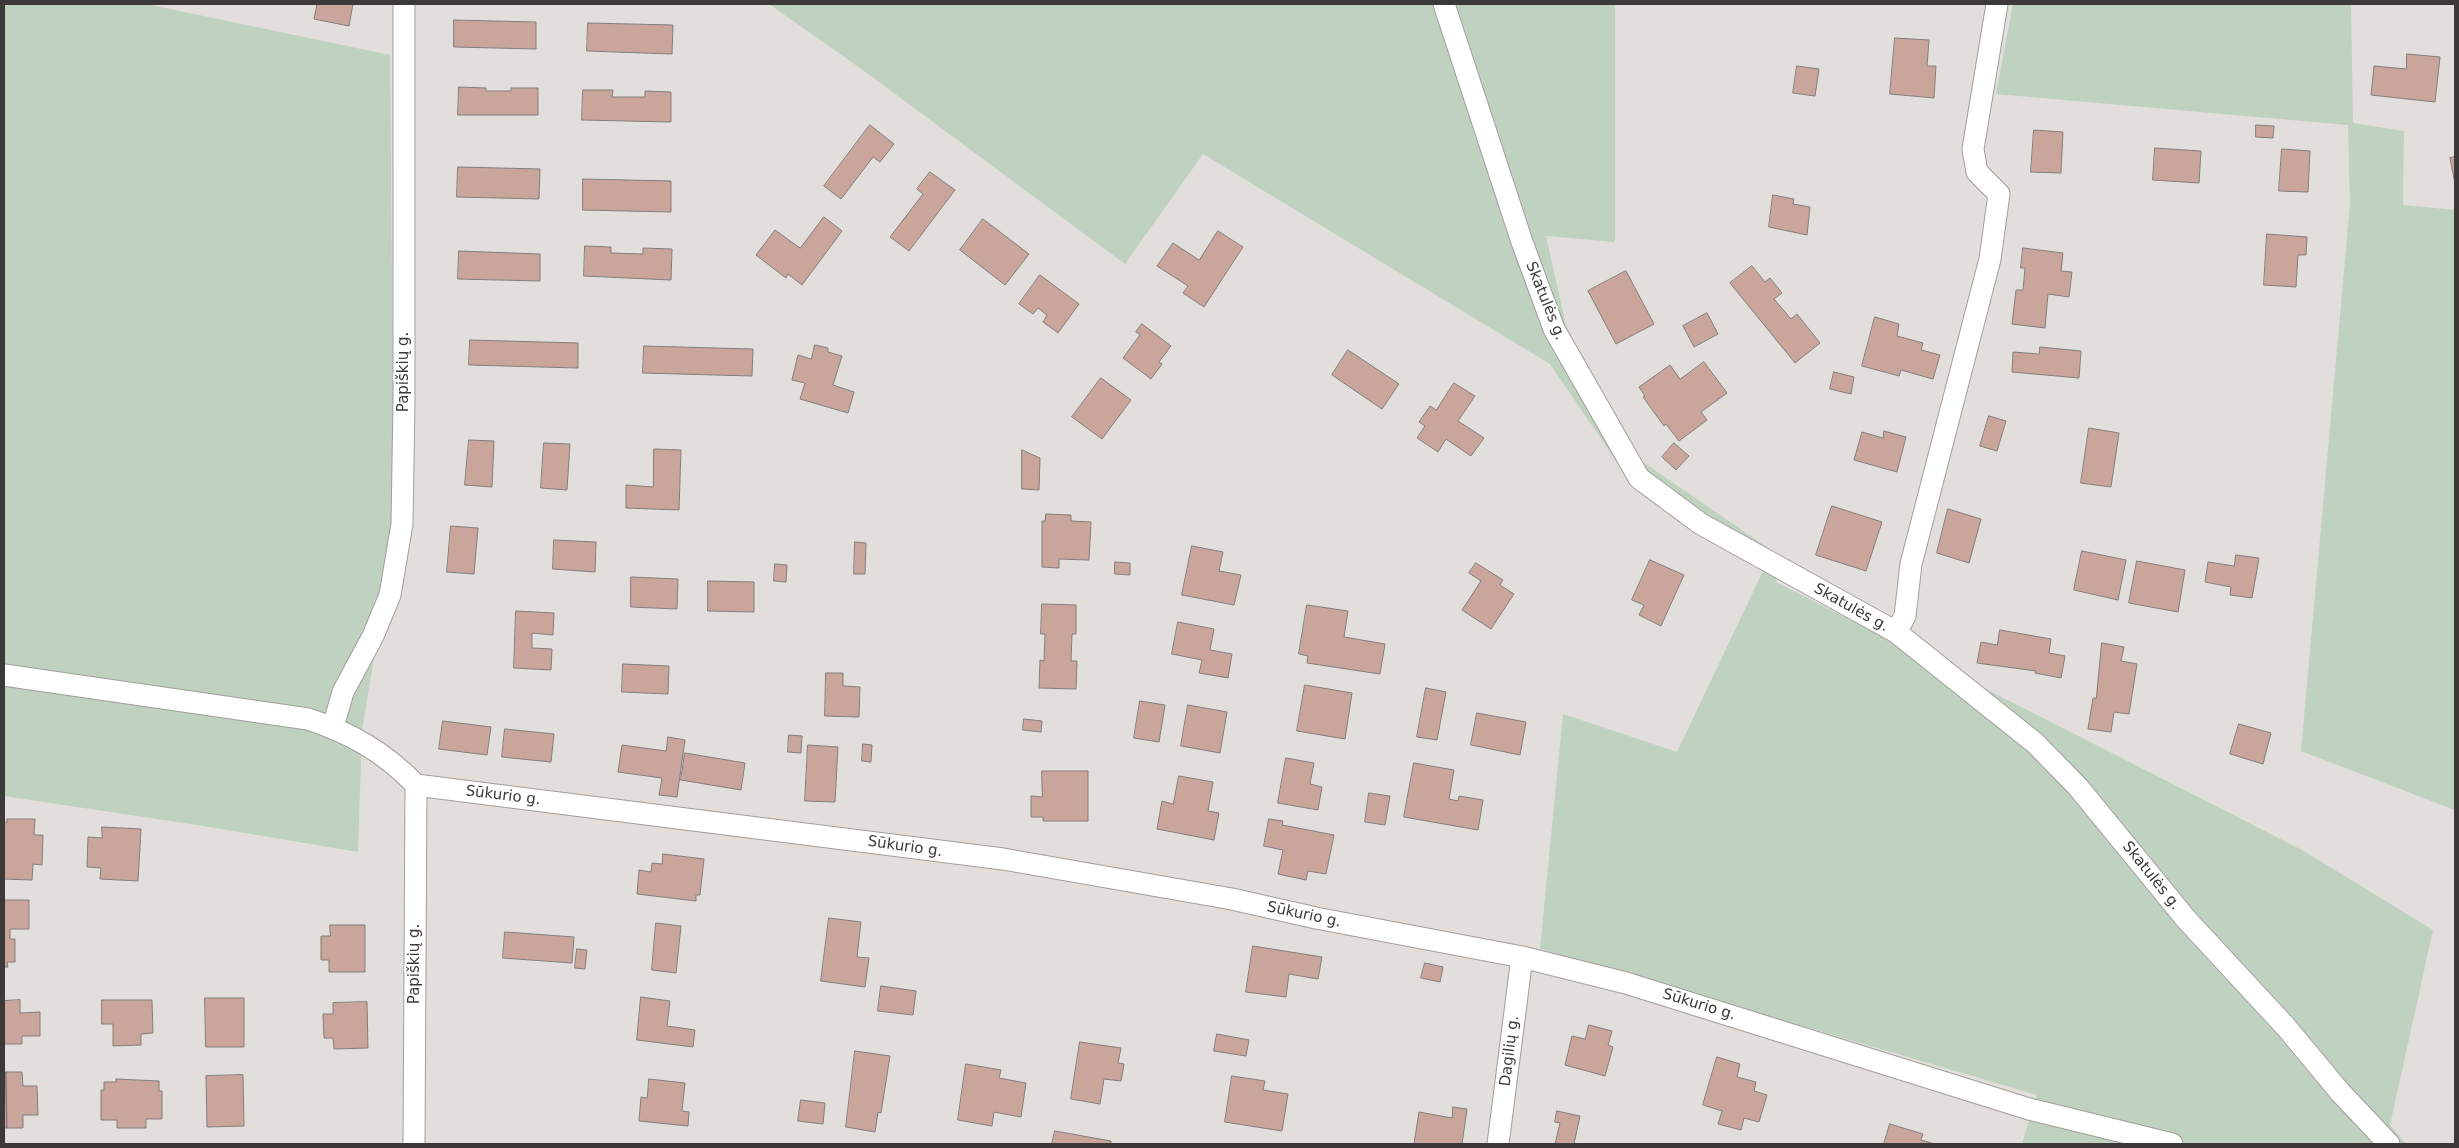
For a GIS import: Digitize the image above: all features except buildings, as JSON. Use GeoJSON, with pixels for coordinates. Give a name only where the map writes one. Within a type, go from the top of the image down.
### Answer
{"type":"FeatureCollection","features":[{"type":"Feature","properties":{"kind":"street","name":"Papiškių g."},"geometry":{"type":"LineString","coordinates":[[333,727],[343,692],[373,636],[390,594],[402,524],[404,4]]}},
{"type":"Feature","properties":{"kind":"street","name":"Skatulės g."},"geometry":{"type":"LineString","coordinates":[[1444,4],[1522,242],[1554,329],[1639,478],[1701,524],[1896,632],[2035,743],[2072,781],[2186,919],[2286,1027],[2340,1092],[2389,1144]]}},
{"type":"Feature","properties":{"kind":"street"},"geometry":{"type":"LineString","coordinates":[[1896,632],[1905,616],[1911,564],[1990,259],[1999,194],[1977,172],[1973,149],[1997,4]]}},
{"type":"Feature","properties":{"kind":"street"},"geometry":{"type":"LineString","coordinates":[[4,675],[308,719],[350,734],[395,763],[416,785]]}},
{"type":"Feature","properties":{"kind":"street","name":"Papiškių g."},"geometry":{"type":"LineString","coordinates":[[414,1144],[416,785]]}},
{"type":"Feature","properties":{"kind":"street","name":"Sūkurio g."},"geometry":{"type":"LineString","coordinates":[[416,785],[1003,859],[1232,899],[1522,958],[1626,983],[2029,1109],[2172,1144]]}},
{"type":"Feature","properties":{"kind":"street","name":"Dagilių g."},"geometry":{"type":"LineString","coordinates":[[1498,1144],[1522,958]]}},
{"type":"Feature","properties":{"kind":"green space"},"geometry":{"type":"Polygon","coordinates":[[[4,4],[146,4],[390,55],[393,397],[392,549],[362,730],[358,852],[197,825],[4,796],[4,4]]]}},
{"type":"Feature","properties":{"kind":"green space"},"geometry":{"type":"Polygon","coordinates":[[[769,4],[1615,4],[1615,242],[1546,236],[1566,326],[1637,458],[1784,559],[1776,582],[2302,850],[2433,930],[2390,1125],[2406,1144],[2022,1144],[2037,1095],[1540,949],[1563,714],[1677,752],[1764,569],[1634,487],[1550,364],[1203,154],[1125,264],[860,68],[769,4]]]}},
{"type":"Feature","properties":{"kind":"green space"},"geometry":{"type":"Polygon","coordinates":[[[2013,4],[2351,4],[2353,123],[2404,131],[2403,205],[2455,210],[2455,810],[2301,751],[2350,204],[2348,125],[1996,94],[2013,4]]]}}]}
